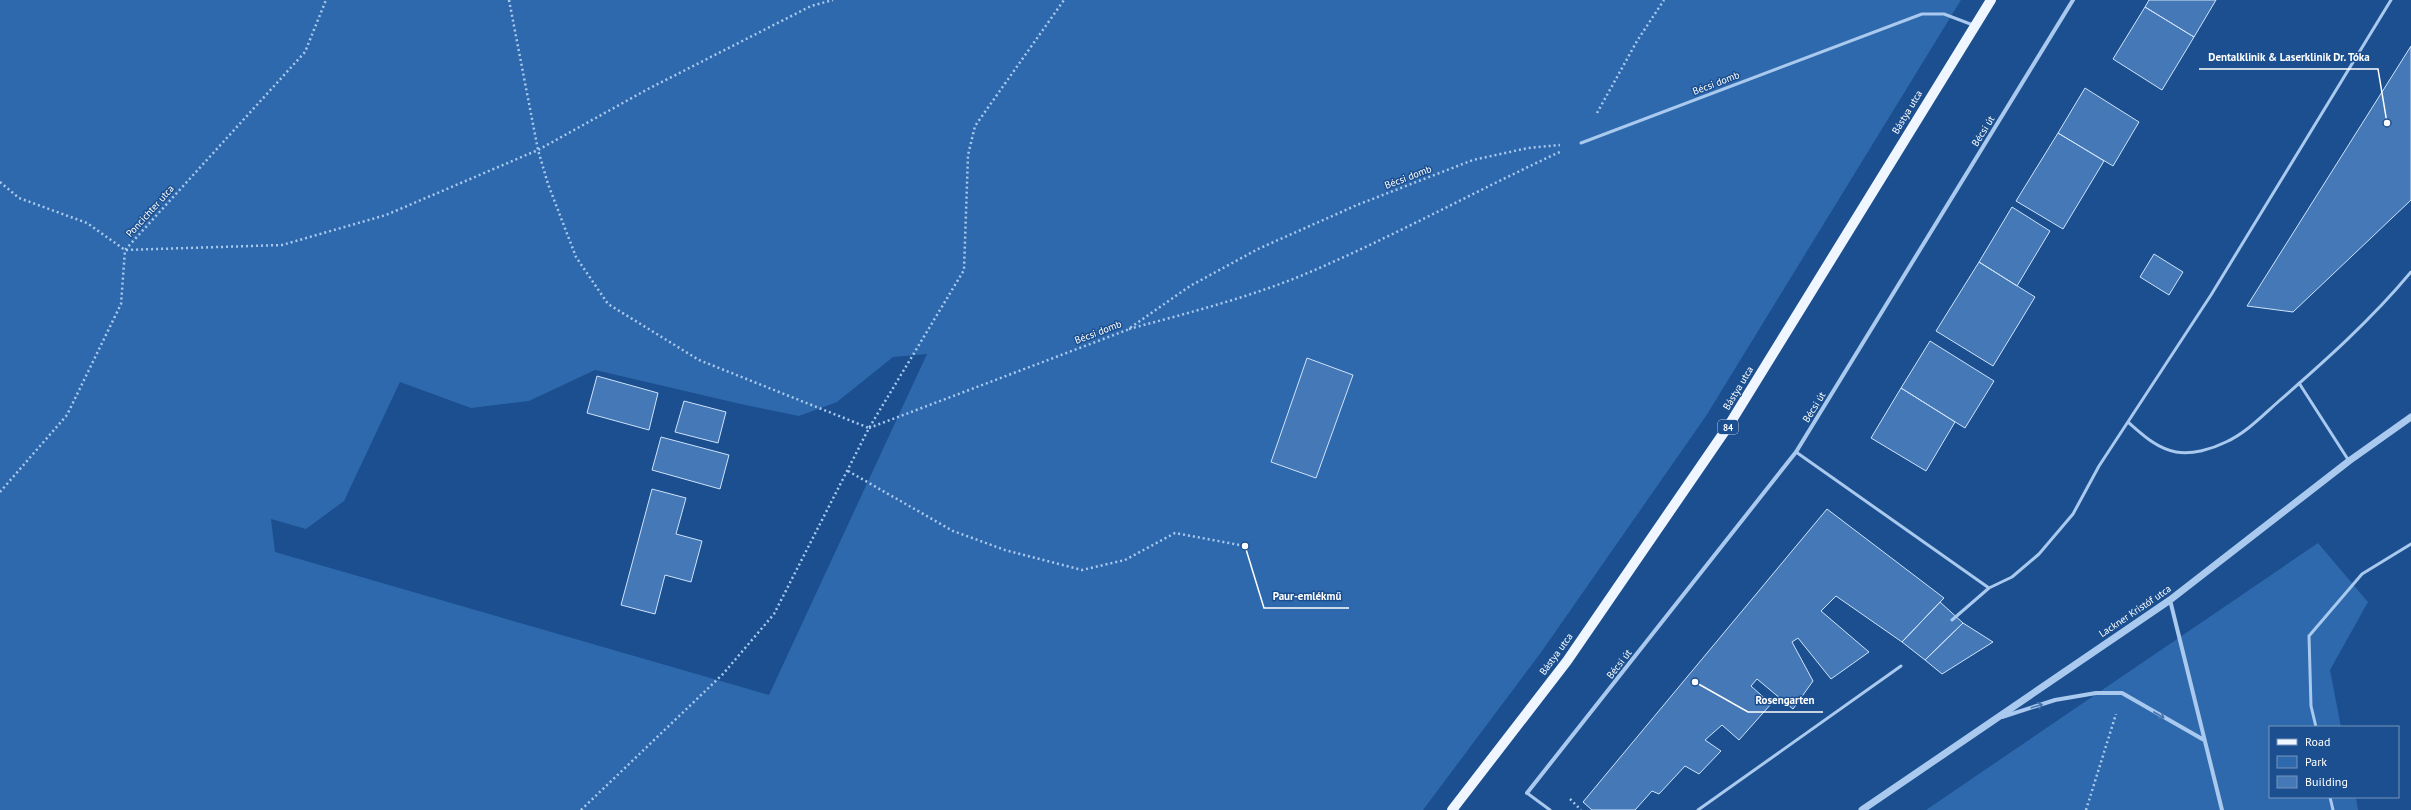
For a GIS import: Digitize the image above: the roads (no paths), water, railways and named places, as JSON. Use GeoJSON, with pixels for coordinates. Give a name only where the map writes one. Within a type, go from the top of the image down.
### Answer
{"type":"FeatureCollection","features":[{"type":"Feature","properties":{"kind":"main road","name":"Bástya utca"},"geometry":{"type":"LineString","coordinates":[[1452,810],[1567,661],[1729,425],[1974,25],[1991,0]]}},
{"type":"Feature","properties":{"kind":"street","name":"Bécsi út"},"geometry":{"type":"LineString","coordinates":[[1527,793],[1796,452],[2073,0]]}},
{"type":"Feature","properties":{"kind":"street","name":"Lackner Kristóf utca"},"geometry":{"type":"LineString","coordinates":[[1862,810],[2000,718],[2170,600],[2350,461],[2411,416]]}},
{"type":"Feature","properties":{"kind":"street"},"geometry":{"type":"LineString","coordinates":[[2170,600],[2222,810]]}},
{"type":"Feature","properties":{"kind":"street"},"geometry":{"type":"LineString","coordinates":[[2000,718],[2055,700],[2096,693],[2122,693],[2204,740]]}},
{"type":"Feature","properties":{"kind":"lane"},"geometry":{"type":"LineString","coordinates":[[1952,620],[1989,588],[2012,577],[2034,559],[2073,514],[2099,466],[2211,295],[2391,0]]}},
{"type":"Feature","properties":{"kind":"lane","name":"Bécsi domb"},"geometry":{"type":"LineString","coordinates":[[1581,143],[1922,14],[1944,14],[1974,25]]}},
{"type":"Feature","properties":{"kind":"lane"},"geometry":{"type":"LineString","coordinates":[[2128,422],[2156,446],[2177,452],[2205,450],[2226,442],[2243,432],[2300,383],[2384,304],[2411,272]]}},
{"type":"Feature","properties":{"kind":"lane"},"geometry":{"type":"LineString","coordinates":[[2300,383],[2350,461]]}},
{"type":"Feature","properties":{"kind":"lane"},"geometry":{"type":"LineString","coordinates":[[1796,452],[1989,588]]}},
{"type":"Feature","properties":{"kind":"lane"},"geometry":{"type":"LineString","coordinates":[[2316,726],[2311,706],[2309,636],[2362,574],[2411,544]]}},
{"type":"Feature","properties":{"kind":"lane"},"geometry":{"type":"LineString","coordinates":[[1698,810],[1901,666]]}},
{"type":"Feature","properties":{"kind":"lane"},"geometry":{"type":"LineString","coordinates":[[1527,793],[1550,810]]}},
{"type":"Feature","properties":{"kind":"lane"},"geometry":{"type":"LineString","coordinates":[[2330,798],[2333,810]]}},
{"type":"Feature","properties":{"kind":"place","name":"Dentalklinik & Laserklinik Dr. Tóka"},"geometry":{"type":"Point","coordinates":[2387,123]}},
{"type":"Feature","properties":{"kind":"place","name":"Paur-emlékmű"},"geometry":{"type":"Point","coordinates":[1245,546]}},
{"type":"Feature","properties":{"kind":"place","name":"Rosengarten"},"geometry":{"type":"Point","coordinates":[1695,682]}}]}
